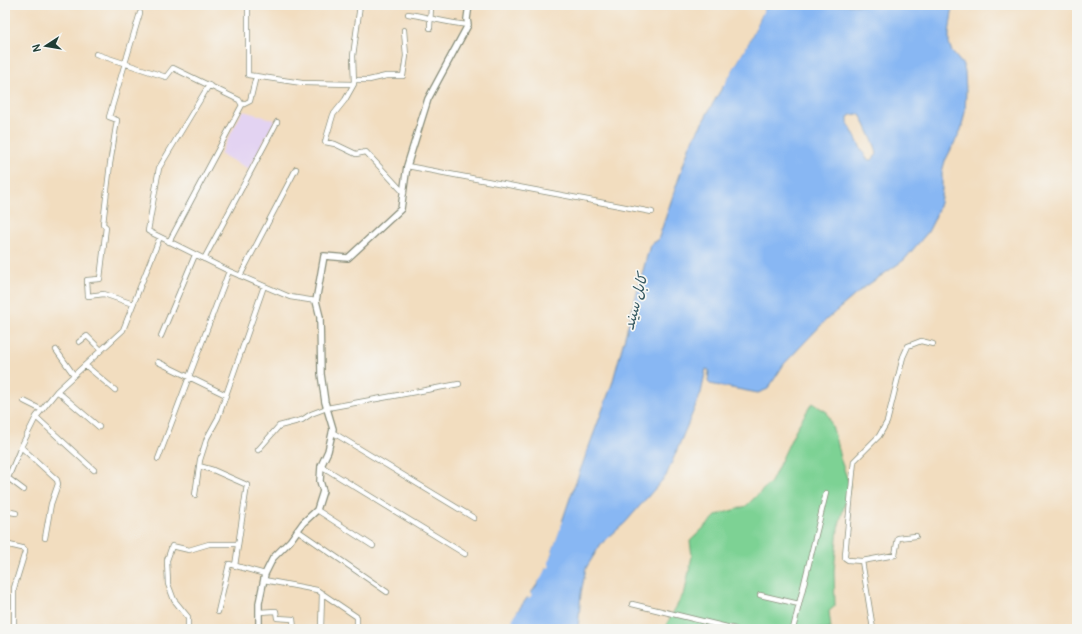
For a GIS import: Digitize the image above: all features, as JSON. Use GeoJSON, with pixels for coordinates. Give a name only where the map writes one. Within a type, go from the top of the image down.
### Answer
{"type":"FeatureCollection","features":[{"type":"Feature","properties":{"kind":"street"},"geometry":{"type":"LineString","coordinates":[[248,5],[248,75],[302,83],[354,82],[386,76],[403,76],[406,56],[404,30]]}},
{"type":"Feature","properties":{"kind":"street"},"geometry":{"type":"LineString","coordinates":[[360,5],[353,56],[354,82],[333,115],[325,142],[335,144],[356,154],[366,152],[404,193]]}},
{"type":"Feature","properties":{"kind":"street"},"geometry":{"type":"LineString","coordinates":[[430,28],[431,5]]}},
{"type":"Feature","properties":{"kind":"street"},"geometry":{"type":"LineString","coordinates":[[259,629],[258,612],[264,577],[273,558],[303,523],[317,510],[323,492],[320,481],[321,466],[328,451],[333,429],[326,408],[321,374],[320,317],[316,301],[324,256],[348,258],[401,209],[407,166],[428,99],[468,26],[467,19],[470,5]]}},
{"type":"Feature","properties":{"kind":"street"},"geometry":{"type":"LineString","coordinates":[[134,304],[104,294],[88,296],[87,280],[100,279],[106,227],[103,224],[117,120],[109,117],[140,13]]}},
{"type":"Feature","properties":{"kind":"street"},"geometry":{"type":"LineString","coordinates":[[408,14],[468,26]]}},
{"type":"Feature","properties":{"kind":"street"},"geometry":{"type":"LineString","coordinates":[[96,54],[166,77],[173,68],[239,100],[242,105]]}},
{"type":"Feature","properties":{"kind":"street"},"geometry":{"type":"LineString","coordinates":[[169,242],[242,105],[250,101],[256,76]]}},
{"type":"Feature","properties":{"kind":"street"},"geometry":{"type":"LineString","coordinates":[[209,85],[159,168],[148,231],[194,255],[290,297],[316,301]]}},
{"type":"Feature","properties":{"kind":"street"},"geometry":{"type":"LineString","coordinates":[[204,259],[277,122]]}},
{"type":"Feature","properties":{"kind":"street"},"geometry":{"type":"LineString","coordinates":[[407,166],[652,212]]}},
{"type":"Feature","properties":{"kind":"street"},"geometry":{"type":"LineString","coordinates":[[240,276],[296,169]]}},
{"type":"Feature","properties":{"kind":"street"},"geometry":{"type":"LineString","coordinates":[[5,485],[21,447],[36,417],[57,391],[123,330],[160,237]]}},
{"type":"Feature","properties":{"kind":"street"},"geometry":{"type":"LineString","coordinates":[[161,336],[194,255]]}},
{"type":"Feature","properties":{"kind":"street"},"geometry":{"type":"LineString","coordinates":[[158,459],[229,271]]}},
{"type":"Feature","properties":{"kind":"street"},"geometry":{"type":"LineString","coordinates":[[195,495],[199,466],[207,438],[218,418],[264,286]]}},
{"type":"Feature","properties":{"kind":"street"},"geometry":{"type":"LineString","coordinates":[[79,342],[87,336],[101,350]]}},
{"type":"Feature","properties":{"kind":"street"},"geometry":{"type":"LineString","coordinates":[[916,536],[898,538],[895,555],[862,561],[848,560],[845,555],[854,460],[879,436],[887,422],[903,357],[908,346],[921,341],[933,344]]}},
{"type":"Feature","properties":{"kind":"street"},"geometry":{"type":"LineString","coordinates":[[56,350],[74,375]]}},
{"type":"Feature","properties":{"kind":"street"},"geometry":{"type":"LineString","coordinates":[[158,362],[226,394]]}},
{"type":"Feature","properties":{"kind":"street"},"geometry":{"type":"LineString","coordinates":[[85,365],[115,390]]}},
{"type":"Feature","properties":{"kind":"street"},"geometry":{"type":"LineString","coordinates":[[258,450],[279,426],[302,420],[311,414],[326,408],[459,384]]}},
{"type":"Feature","properties":{"kind":"street"},"geometry":{"type":"LineString","coordinates":[[57,391],[99,427]]}},
{"type":"Feature","properties":{"kind":"street"},"geometry":{"type":"LineString","coordinates":[[24,401],[42,410]]}},
{"type":"Feature","properties":{"kind":"street"},"geometry":{"type":"LineString","coordinates":[[36,417],[94,470]]}},
{"type":"Feature","properties":{"kind":"street"},"geometry":{"type":"LineString","coordinates":[[332,432],[474,518]]}},
{"type":"Feature","properties":{"kind":"street"},"geometry":{"type":"LineString","coordinates":[[21,447],[57,480],[58,484],[51,504],[45,538]]}},
{"type":"Feature","properties":{"kind":"street"},"geometry":{"type":"LineString","coordinates":[[199,466],[213,470],[247,485],[235,566]]}},
{"type":"Feature","properties":{"kind":"street"},"geometry":{"type":"LineString","coordinates":[[321,466],[465,554]]}},
{"type":"Feature","properties":{"kind":"street"},"geometry":{"type":"LineString","coordinates":[[8,478],[24,490]]}},
{"type":"Feature","properties":{"kind":"street"},"geometry":{"type":"LineString","coordinates":[[793,629],[826,493]]}},
{"type":"Feature","properties":{"kind":"street"},"geometry":{"type":"LineString","coordinates":[[317,510],[373,546]]}},
{"type":"Feature","properties":{"kind":"street"},"geometry":{"type":"LineString","coordinates":[[5,511],[16,513]]}},
{"type":"Feature","properties":{"kind":"street"},"geometry":{"type":"LineString","coordinates":[[297,530],[387,592]]}},
{"type":"Feature","properties":{"kind":"street"},"geometry":{"type":"LineString","coordinates":[[5,544],[25,550],[14,588],[14,629]]}},
{"type":"Feature","properties":{"kind":"street"},"geometry":{"type":"LineString","coordinates":[[188,629],[188,617],[174,600],[168,584],[167,560],[172,546],[189,550],[209,544],[238,544]]}},
{"type":"Feature","properties":{"kind":"street"},"geometry":{"type":"LineString","coordinates":[[862,561],[873,629]]}},
{"type":"Feature","properties":{"kind":"street"},"geometry":{"type":"LineString","coordinates":[[218,612],[229,564],[264,577],[317,590],[357,617],[357,629]]}},
{"type":"Feature","properties":{"kind":"street"},"geometry":{"type":"LineString","coordinates":[[321,629],[322,593]]}},
{"type":"Feature","properties":{"kind":"street"},"geometry":{"type":"LineString","coordinates":[[760,594],[799,604]]}},
{"type":"Feature","properties":{"kind":"street"},"geometry":{"type":"LineString","coordinates":[[632,604],[735,629]]}},
{"type":"Feature","properties":{"kind":"street"},"geometry":{"type":"LineString","coordinates":[[258,612],[276,611],[277,618],[293,619],[294,629]]}},
{"type":"Feature","properties":{"kind":"shaded area"},"geometry":{"type":"Polygon","coordinates":[[[243,111],[275,120],[249,169],[220,154],[243,111]]]}},
{"type":"Feature","properties":{"kind":"green space"},"geometry":{"type":"Polygon","coordinates":[[[812,403],[827,412],[834,432],[840,458],[850,486],[838,528],[834,571],[835,606],[829,611],[831,629],[664,629],[685,591],[692,556],[690,541],[717,515],[746,506],[771,482],[796,429],[812,403]]]}},
{"type":"Feature","properties":{"kind":"water","name":"کابل سيند"},"geometry":{"type":"Polygon","coordinates":[[[766,5],[953,5],[949,43],[952,52],[963,65],[965,71],[965,112],[961,130],[945,161],[942,172],[940,203],[935,218],[928,232],[904,260],[862,289],[826,320],[784,364],[768,389],[758,393],[710,384],[708,382],[709,370],[706,369],[701,393],[666,476],[625,523],[601,544],[586,568],[581,593],[578,629],[504,629],[536,586],[548,563],[612,384],[650,245],[658,240],[690,145],[750,40],[766,5]],[[851,115],[848,117],[848,123],[866,158],[872,160],[877,154],[875,146],[860,115],[851,115]]]}},
{"type":"Feature","properties":{"kind":"pier"},"geometry":{"type":"Polygon","coordinates":[[[764,5],[766,5],[750,40],[723,87],[722,85],[748,39],[764,5]]]}},
{"type":"Feature","properties":{"kind":"pier"},"geometry":{"type":"Polygon","coordinates":[[[561,521],[563,521],[548,563],[550,566],[548,568],[546,567],[542,577],[530,593],[532,595],[529,598],[527,597],[522,603],[512,620],[519,626],[517,628],[509,624],[502,629],[540,576],[561,521]]]}}]}
